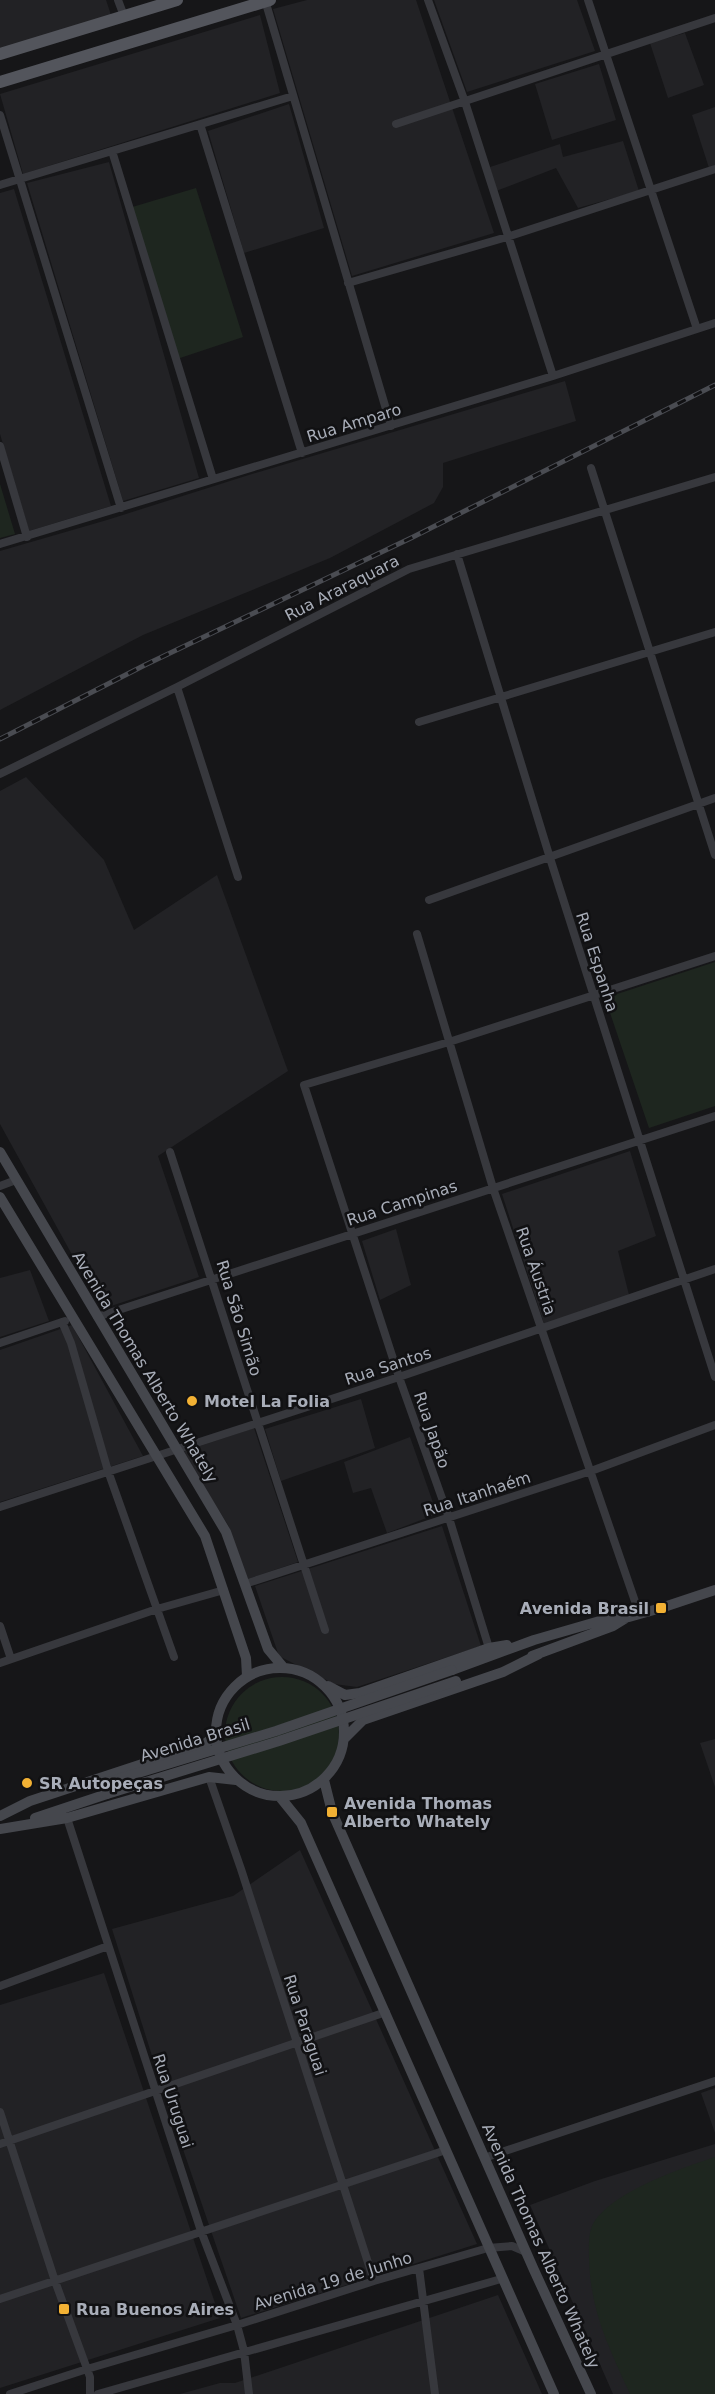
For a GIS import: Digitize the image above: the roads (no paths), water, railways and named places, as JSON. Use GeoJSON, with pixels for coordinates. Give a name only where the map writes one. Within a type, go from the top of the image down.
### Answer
{"type":"FeatureCollection","features":[{"type":"Feature","properties":{"kind":"main road"},"geometry":{"type":"LineString","coordinates":[[0,54],[177,0]]}},
{"type":"Feature","properties":{"kind":"main road"},"geometry":{"type":"LineString","coordinates":[[0,82],[267,0]]}},
{"type":"Feature","properties":{"kind":"main road","name":"Avenida Thomas Alberto Whately"},"geometry":{"type":"LineString","coordinates":[[0,1152],[226,1532],[268,1649],[283,1667]]}},
{"type":"Feature","properties":{"kind":"main road"},"geometry":{"type":"LineString","coordinates":[[0,1197],[67,1321],[206,1536],[246,1658],[247,1676]]}},
{"type":"Feature","properties":{"kind":"main road","name":"Avenida Brasil"},"geometry":{"type":"LineString","coordinates":[[318,1680],[345,1695],[360,1693],[489,1648],[534,1640],[610,1618],[634,1615],[715,1590]]}},
{"type":"Feature","properties":{"kind":"main road","name":"Avenida Brasil"},"geometry":{"type":"LineString","coordinates":[[0,1829],[106,1789],[276,1731],[454,1675],[538,1654],[613,1626],[634,1615]]}},
{"type":"Feature","properties":{"kind":"main road","name":"Avenida Brasil"},"geometry":{"type":"LineString","coordinates":[[454,1675],[534,1640]]}},
{"type":"Feature","properties":{"kind":"main road","name":"Avenida Brasil"},"geometry":{"type":"LineString","coordinates":[[344,1739],[363,1720],[503,1672],[538,1654]]}},
{"type":"Feature","properties":{"kind":"main road"},"geometry":{"type":"LineString","coordinates":[[283,1667],[301,1671],[318,1680],[330,1691],[339,1706],[344,1722],[344,1739],[341,1754],[334,1768],[324,1780],[296,1795],[280,1797],[264,1795],[236,1780],[219,1754],[215,1736],[217,1718],[223,1701],[233,1687],[247,1676],[265,1669],[283,1667]]}},
{"type":"Feature","properties":{"kind":"main road","name":"Avenida Brasil"},"geometry":{"type":"LineString","coordinates":[[0,1816],[30,1801],[206,1743],[215,1736]]}},
{"type":"Feature","properties":{"kind":"main road","name":"Avenida Brasil"},"geometry":{"type":"LineString","coordinates":[[0,1829],[67,1818],[209,1777],[236,1780]]}},
{"type":"Feature","properties":{"kind":"main road","name":"Avenida Thomas Alberto Whately"},"geometry":{"type":"LineString","coordinates":[[324,1780],[332,1812],[484,2158],[591,2394]]}},
{"type":"Feature","properties":{"kind":"main road","name":"Avenida Brasil"},"geometry":{"type":"LineString","coordinates":[[0,1816],[106,1789]]}},
{"type":"Feature","properties":{"kind":"main road"},"geometry":{"type":"LineString","coordinates":[[280,1797],[301,1823],[554,2394]]}},
{"type":"Feature","properties":{"kind":"street"},"geometry":{"type":"LineString","coordinates":[[118,0],[124,16]]}},
{"type":"Feature","properties":{"kind":"street"},"geometry":{"type":"LineString","coordinates":[[267,0],[391,426]]}},
{"type":"Feature","properties":{"kind":"street"},"geometry":{"type":"LineString","coordinates":[[428,0],[465,102],[553,376]]}},
{"type":"Feature","properties":{"kind":"street"},"geometry":{"type":"LineString","coordinates":[[588,0],[697,329]]}},
{"type":"Feature","properties":{"kind":"street"},"geometry":{"type":"LineString","coordinates":[[396,124],[715,18]]}},
{"type":"Feature","properties":{"kind":"street"},"geometry":{"type":"LineString","coordinates":[[0,185],[294,96]]}},
{"type":"Feature","properties":{"kind":"street"},"geometry":{"type":"LineString","coordinates":[[0,115],[121,508]]}},
{"type":"Feature","properties":{"kind":"street"},"geometry":{"type":"LineString","coordinates":[[201,124],[302,453]]}},
{"type":"Feature","properties":{"kind":"street"},"geometry":{"type":"LineString","coordinates":[[112,151],[213,479]]}},
{"type":"Feature","properties":{"kind":"street"},"geometry":{"type":"LineString","coordinates":[[348,283],[507,237],[715,169]]}},
{"type":"Feature","properties":{"kind":"street","name":"Rua Amparo"},"geometry":{"type":"LineString","coordinates":[[0,544],[553,376],[715,323]]}},
{"type":"Feature","properties":{"kind":"street"},"geometry":{"type":"LineString","coordinates":[[0,446],[27,537]]}},
{"type":"Feature","properties":{"kind":"street"},"geometry":{"type":"LineString","coordinates":[[591,468],[715,855]]}},
{"type":"Feature","properties":{"kind":"street","name":"Rua Araraquara"},"geometry":{"type":"LineString","coordinates":[[0,774],[409,569],[715,477]]}},
{"type":"Feature","properties":{"kind":"street","name":"Rua Espanha"},"geometry":{"type":"LineString","coordinates":[[457,554],[550,858],[715,1377]]}},
{"type":"Feature","properties":{"kind":"street"},"geometry":{"type":"LineString","coordinates":[[419,722],[715,632]]}},
{"type":"Feature","properties":{"kind":"street"},"geometry":{"type":"LineString","coordinates":[[177,687],[238,877]]}},
{"type":"Feature","properties":{"kind":"street"},"geometry":{"type":"LineString","coordinates":[[429,900],[715,798]]}},
{"type":"Feature","properties":{"kind":"street","name":"Rua Áustria"},"geometry":{"type":"LineString","coordinates":[[417,934],[493,1188],[591,1471],[634,1615]]}},
{"type":"Feature","properties":{"kind":"street"},"geometry":{"type":"LineString","coordinates":[[449,1042],[715,956]]}},
{"type":"Feature","properties":{"kind":"street","name":"Rua Japão"},"geometry":{"type":"LineString","coordinates":[[449,1042],[304,1085],[399,1377],[449,1518],[489,1648]]}},
{"type":"Feature","properties":{"kind":"street","name":"Rua Campinas"},"geometry":{"type":"LineString","coordinates":[[97,1317],[715,1116]]}},
{"type":"Feature","properties":{"kind":"street","name":"Rua São Simão"},"geometry":{"type":"LineString","coordinates":[[171,1152],[325,1630]]}},
{"type":"Feature","properties":{"kind":"street"},"geometry":{"type":"LineString","coordinates":[[0,1186],[16,1180]]}},
{"type":"Feature","properties":{"kind":"street","name":"Rua Santos"},"geometry":{"type":"LineString","coordinates":[[0,1507],[399,1377],[715,1269]]}},
{"type":"Feature","properties":{"kind":"street"},"geometry":{"type":"LineString","coordinates":[[0,1343],[67,1321],[108,1471],[174,1658]]}},
{"type":"Feature","properties":{"kind":"street","name":"Rua Itanhaém"},"geometry":{"type":"LineString","coordinates":[[245,1584],[591,1471],[715,1425]]}},
{"type":"Feature","properties":{"kind":"street"},"geometry":{"type":"LineString","coordinates":[[0,1663],[158,1609],[224,1590]]}},
{"type":"Feature","properties":{"kind":"street"},"geometry":{"type":"LineString","coordinates":[[0,1626],[11,1659]]}},
{"type":"Feature","properties":{"kind":"street","name":"Rua Paraguai"},"geometry":{"type":"LineString","coordinates":[[209,1777],[374,2281]]}},
{"type":"Feature","properties":{"kind":"street","name":"Rua Uruguai"},"geometry":{"type":"LineString","coordinates":[[67,1818],[201,2231],[237,2325],[244,2351],[249,2394]]}},
{"type":"Feature","properties":{"kind":"street"},"geometry":{"type":"LineString","coordinates":[[0,1986],[108,1946]]}},
{"type":"Feature","properties":{"kind":"street"},"geometry":{"type":"LineString","coordinates":[[0,2144],[386,2012]]}},
{"type":"Feature","properties":{"kind":"street"},"geometry":{"type":"LineString","coordinates":[[484,2158],[715,2081]]}},
{"type":"Feature","properties":{"kind":"street"},"geometry":{"type":"LineString","coordinates":[[0,2112],[55,2281],[91,2380],[90,2394]]}},
{"type":"Feature","properties":{"kind":"street"},"geometry":{"type":"LineString","coordinates":[[0,2299],[446,2150]]}},
{"type":"Feature","properties":{"kind":"street","name":"Avenida 19 de Junho"},"geometry":{"type":"LineString","coordinates":[[10,2394],[488,2248],[512,2246],[526,2252]]}},
{"type":"Feature","properties":{"kind":"street"},"geometry":{"type":"LineString","coordinates":[[419,2268],[435,2394]]}},
{"type":"Feature","properties":{"kind":"street"},"geometry":{"type":"LineString","coordinates":[[98,2394],[501,2278]]}},
{"type":"Feature","properties":{"kind":"railway"},"geometry":{"type":"LineString","coordinates":[[0,739],[145,665],[411,538],[715,385]]}},
{"type":"Feature","properties":{"kind":"place","name":"Motel La Folia"},"geometry":{"type":"Point","coordinates":[192,1401]}},
{"type":"Feature","properties":{"kind":"place","name":"Avenida Brasil"},"geometry":{"type":"Point","coordinates":[661,1608]}},
{"type":"Feature","properties":{"kind":"place","name":"SR Autopeças"},"geometry":{"type":"Point","coordinates":[27,1783]}},
{"type":"Feature","properties":{"kind":"place","name":"Avenida Thomas Alberto Whately"},"geometry":{"type":"Point","coordinates":[332,1812]}},
{"type":"Feature","properties":{"kind":"place","name":"Rua Buenos Aires"},"geometry":{"type":"Point","coordinates":[64,2309]}}]}
